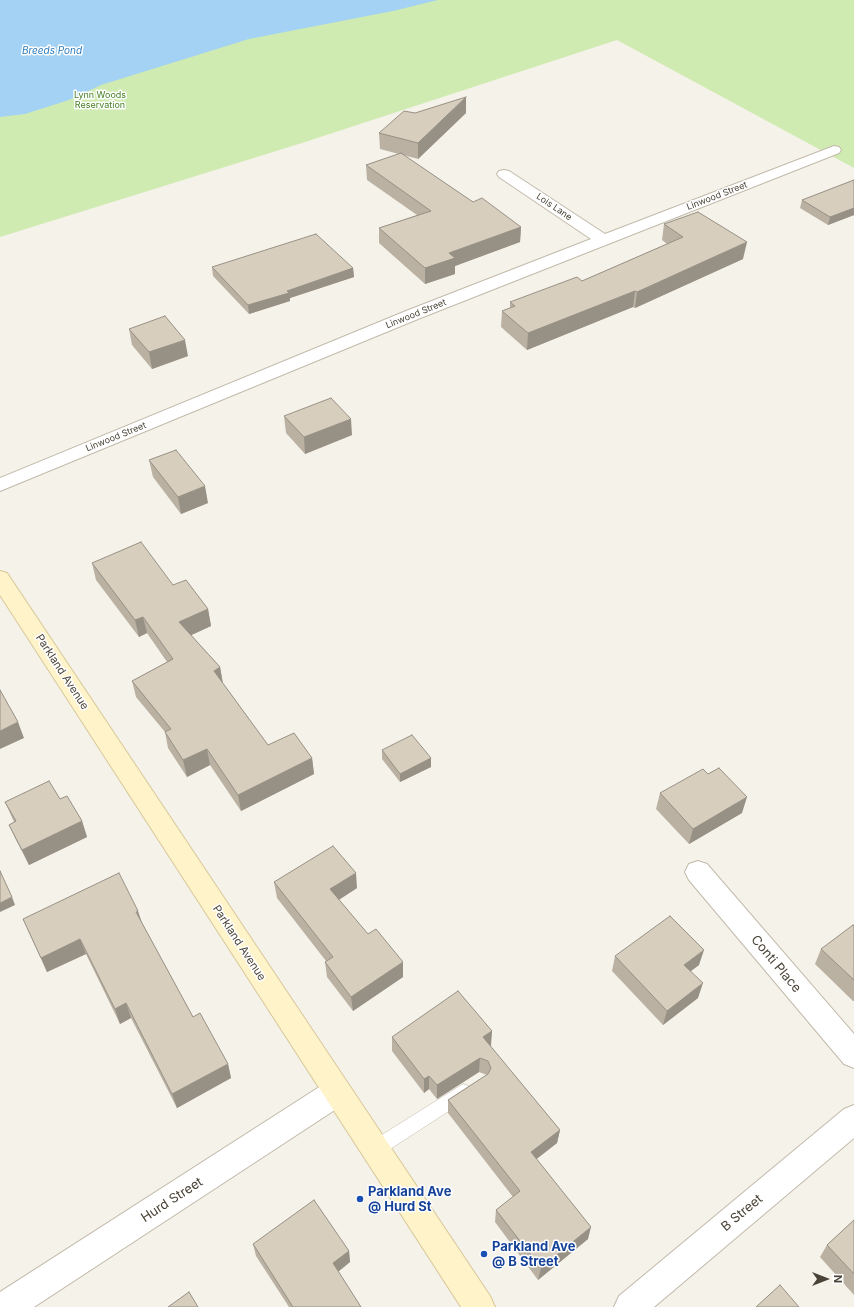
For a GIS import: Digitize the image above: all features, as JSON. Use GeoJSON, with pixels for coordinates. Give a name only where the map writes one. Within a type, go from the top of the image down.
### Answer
{"type":"FeatureCollection","features":[{"type":"Feature","properties":{"kind":"main road","name":"Parkland Avenue"},"geometry":{"type":"LineString","coordinates":[[0,578],[479,1307]]}},
{"type":"Feature","properties":{"kind":"street","name":"Linwood Street"},"geometry":{"type":"LineString","coordinates":[[0,485],[412,315],[834,150]]}},
{"type":"Feature","properties":{"kind":"street","name":"Lois Lane"},"geometry":{"type":"LineString","coordinates":[[504,174],[603,240]]}},
{"type":"Feature","properties":{"kind":"street","name":"Conti Place"},"geometry":{"type":"LineString","coordinates":[[698,872],[854,1055]]}},
{"type":"Feature","properties":{"kind":"street","name":"Hurd Street"},"geometry":{"type":"LineString","coordinates":[[6,1307],[337,1092]]}},
{"type":"Feature","properties":{"kind":"street","name":"B Street"},"geometry":{"type":"LineString","coordinates":[[630,1307],[854,1119]]}},
{"type":"Feature","properties":{"kind":"lane"},"geometry":{"type":"LineString","coordinates":[[375,1149],[474,1086]]}},
{"type":"Feature","properties":{"kind":"green space","name":"Lynn Woods Reservation"},"geometry":{"type":"Polygon","coordinates":[[[0,0],[854,0],[854,168],[617,40],[302,143],[0,237],[0,0]]]}},
{"type":"Feature","properties":{"kind":"water","name":"Breeds Pond"},"geometry":{"type":"Polygon","coordinates":[[[0,0],[438,0],[393,11],[249,39],[101,85],[69,100],[25,114],[0,117],[0,0]]]}},
{"type":"Feature","properties":{"kind":"building"},"geometry":{"type":"Polygon","coordinates":[[[466,97],[418,143],[379,133],[404,111],[415,113],[466,97]]]}},
{"type":"Feature","properties":{"kind":"building"},"geometry":{"type":"Polygon","coordinates":[[[401,153],[473,202],[482,198],[521,227],[449,253],[455,258],[425,268],[379,228],[431,211],[366,165],[401,153]]]}},
{"type":"Feature","properties":{"kind":"building"},"geometry":{"type":"Polygon","coordinates":[[[854,180],[854,208],[830,217],[802,200],[854,180]]]}},
{"type":"Feature","properties":{"kind":"building"},"geometry":{"type":"Polygon","coordinates":[[[698,212],[747,242],[637,292],[635,291],[528,333],[502,311],[515,306],[510,302],[577,277],[582,281],[683,237],[664,224],[698,212]]]}},
{"type":"Feature","properties":{"kind":"building"},"geometry":{"type":"Polygon","coordinates":[[[316,234],[353,268],[287,291],[289,293],[248,305],[212,267],[316,234]]]}},
{"type":"Feature","properties":{"kind":"building"},"geometry":{"type":"Polygon","coordinates":[[[165,316],[185,340],[149,352],[129,329],[165,316]]]}},
{"type":"Feature","properties":{"kind":"building"},"geometry":{"type":"Polygon","coordinates":[[[331,398],[351,419],[304,437],[284,416],[331,398]]]}},
{"type":"Feature","properties":{"kind":"building"},"geometry":{"type":"Polygon","coordinates":[[[176,450],[205,486],[178,497],[149,460],[176,450]]]}},
{"type":"Feature","properties":{"kind":"building"},"geometry":{"type":"Polygon","coordinates":[[[141,542],[173,585],[186,580],[208,609],[179,622],[220,667],[214,671],[268,745],[294,733],[312,758],[238,795],[207,749],[183,760],[165,732],[171,729],[132,681],[173,659],[143,617],[135,620],[92,563],[141,542]]]}},
{"type":"Feature","properties":{"kind":"building"},"geometry":{"type":"Polygon","coordinates":[[[0,690],[18,722],[0,731],[0,690]]]}},
{"type":"Feature","properties":{"kind":"building"},"geometry":{"type":"Polygon","coordinates":[[[412,735],[431,758],[400,774],[382,750],[412,735]]]}},
{"type":"Feature","properties":{"kind":"building"},"geometry":{"type":"Polygon","coordinates":[[[719,768],[747,797],[693,829],[660,793],[703,769],[708,774],[719,768]]]}},
{"type":"Feature","properties":{"kind":"building"},"geometry":{"type":"Polygon","coordinates":[[[49,781],[60,799],[67,796],[82,821],[22,850],[9,825],[16,821],[5,802],[49,781]]]}},
{"type":"Feature","properties":{"kind":"building"},"geometry":{"type":"Polygon","coordinates":[[[333,846],[356,873],[330,889],[368,934],[376,929],[403,962],[351,997],[325,962],[333,957],[274,882],[333,846]]]}},
{"type":"Feature","properties":{"kind":"building"},"geometry":{"type":"Polygon","coordinates":[[[0,871],[12,897],[0,903],[0,871]]]}},
{"type":"Feature","properties":{"kind":"building"},"geometry":{"type":"Polygon","coordinates":[[[119,873],[138,911],[136,912],[193,1017],[200,1013],[228,1064],[172,1094],[126,1003],[115,1009],[80,939],[41,958],[23,919],[119,873]]]}},
{"type":"Feature","properties":{"kind":"building"},"geometry":{"type":"Polygon","coordinates":[[[670,916],[704,950],[684,965],[703,983],[667,1011],[615,956],[670,916]]]}},
{"type":"Feature","properties":{"kind":"building"},"geometry":{"type":"Polygon","coordinates":[[[853,925],[854,926],[854,980],[821,949],[853,925]]]}},
{"type":"Feature","properties":{"kind":"building"},"geometry":{"type":"Polygon","coordinates":[[[458,991],[492,1031],[483,1037],[560,1130],[531,1152],[591,1227],[541,1268],[496,1210],[520,1191],[448,1100],[488,1074],[491,1068],[488,1061],[480,1058],[437,1085],[429,1076],[424,1079],[392,1037],[458,991]]]}},
{"type":"Feature","properties":{"kind":"building"},"geometry":{"type":"Polygon","coordinates":[[[314,1200],[349,1251],[333,1263],[361,1307],[293,1307],[253,1244],[314,1200]]]}},
{"type":"Feature","properties":{"kind":"building"},"geometry":{"type":"Polygon","coordinates":[[[854,1220],[854,1274],[827,1245],[854,1220]]]}},
{"type":"Feature","properties":{"kind":"building"},"geometry":{"type":"Polygon","coordinates":[[[780,1285],[799,1307],[756,1307],[780,1285]]]}},
{"type":"Feature","properties":{"kind":"building"},"geometry":{"type":"Polygon","coordinates":[[[189,1292],[198,1307],[168,1307],[189,1292]]]}},
{"type":"Feature","properties":{"kind":"place","name":"Parkland Ave @ Hurd St"},"geometry":{"type":"Point","coordinates":[360,1199]}},
{"type":"Feature","properties":{"kind":"place","name":"Parkland Ave @ B Street"},"geometry":{"type":"Point","coordinates":[484,1254]}}]}
